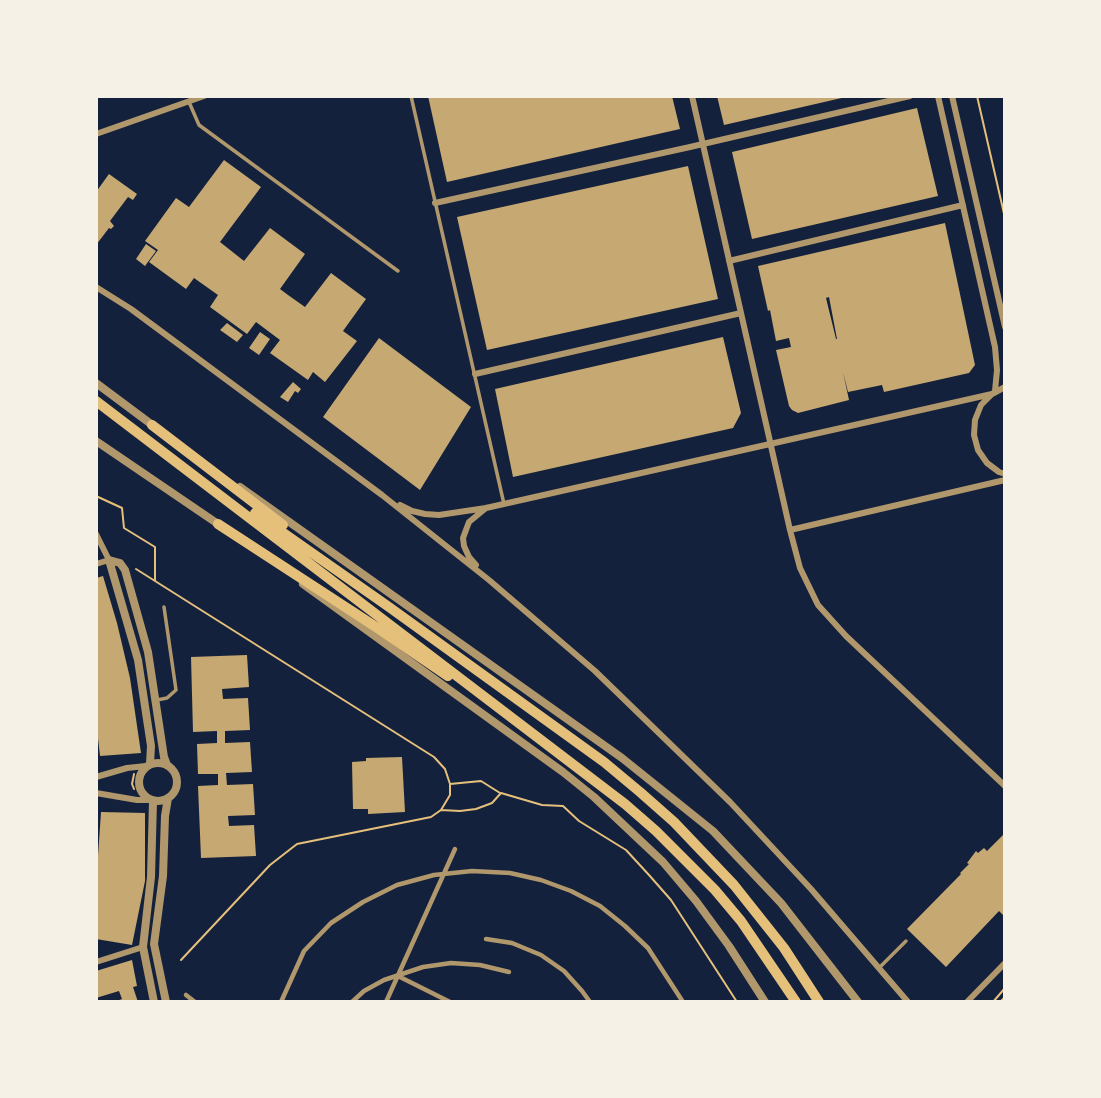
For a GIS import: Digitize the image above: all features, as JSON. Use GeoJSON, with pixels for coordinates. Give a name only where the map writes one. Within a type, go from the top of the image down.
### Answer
{"type":"FeatureCollection","features":[{"type":"Feature","properties":{"kind":"main road"},"geometry":{"type":"LineString","coordinates":[[96,401],[595,779],[656,831],[715,890],[741,921],[796,1002]]}},
{"type":"Feature","properties":{"kind":"main road"},"geometry":{"type":"LineString","coordinates":[[152,425],[389,607]]}},
{"type":"Feature","properties":{"kind":"main road"},"geometry":{"type":"LineString","coordinates":[[145,437],[389,607],[604,762],[674,822],[704,852],[752,906],[784,948],[819,1002]]}},
{"type":"Feature","properties":{"kind":"main road"},"geometry":{"type":"LineString","coordinates":[[218,524],[376,627],[558,752]]}},
{"type":"Feature","properties":{"kind":"street"},"geometry":{"type":"LineString","coordinates":[[96,134],[204,96]]}},
{"type":"Feature","properties":{"kind":"street"},"geometry":{"type":"LineString","coordinates":[[692,96],[800,568],[818,605],[846,636],[1005,786]]}},
{"type":"Feature","properties":{"kind":"street"},"geometry":{"type":"LineString","coordinates":[[435,203],[910,96]]}},
{"type":"Feature","properties":{"kind":"street"},"geometry":{"type":"LineString","coordinates":[[938,96],[995,346],[993,392],[981,405],[975,420],[974,435],[978,450],[987,463],[1005,477]]}},
{"type":"Feature","properties":{"kind":"street"},"geometry":{"type":"LineString","coordinates":[[951,96],[1005,327]]}},
{"type":"Feature","properties":{"kind":"street"},"geometry":{"type":"LineString","coordinates":[[729,261],[963,205]]}},
{"type":"Feature","properties":{"kind":"street"},"geometry":{"type":"LineString","coordinates":[[96,286],[382,495],[489,580],[595,671],[730,802],[908,1002]]}},
{"type":"Feature","properties":{"kind":"street"},"geometry":{"type":"LineString","coordinates":[[475,374],[741,313]]}},
{"type":"Feature","properties":{"kind":"street"},"geometry":{"type":"LineString","coordinates":[[96,383],[622,758],[713,831],[782,903],[858,1002]]}},
{"type":"Feature","properties":{"kind":"street"},"geometry":{"type":"LineString","coordinates":[[382,495],[412,511],[425,514],[439,515],[486,508],[993,392],[1005,387]]}},
{"type":"Feature","properties":{"kind":"street"},"geometry":{"type":"LineString","coordinates":[[96,441],[218,524],[594,797],[663,862],[688,891],[729,946],[765,1002]]}},
{"type":"Feature","properties":{"kind":"street"},"geometry":{"type":"LineString","coordinates":[[790,530],[1005,477]]}},
{"type":"Feature","properties":{"kind":"street"},"geometry":{"type":"LineString","coordinates":[[486,508],[469,522],[463,538],[469,557],[489,580]]}},
{"type":"Feature","properties":{"kind":"street"},"geometry":{"type":"LineString","coordinates":[[96,534],[109,559],[138,660],[151,746],[148,765],[140,776],[139,787],[145,797],[152,800]]}},
{"type":"Feature","properties":{"kind":"street"},"geometry":{"type":"LineString","coordinates":[[96,564],[109,559],[120,563],[125,570],[148,652],[164,757],[177,779],[176,790],[168,799],[165,816],[163,876],[154,944],[166,1002]]}},
{"type":"Feature","properties":{"kind":"street"},"geometry":{"type":"LineString","coordinates":[[96,777],[156,763],[167,765]]}},
{"type":"Feature","properties":{"kind":"street"},"geometry":{"type":"LineString","coordinates":[[96,793],[137,800],[168,799]]}},
{"type":"Feature","properties":{"kind":"street"},"geometry":{"type":"LineString","coordinates":[[152,800],[151,877],[144,947],[154,1002]]}},
{"type":"Feature","properties":{"kind":"street"},"geometry":{"type":"LineString","coordinates":[[386,1002],[455,849]]}},
{"type":"Feature","properties":{"kind":"street"},"geometry":{"type":"LineString","coordinates":[[281,1002],[304,950],[331,923],[363,902],[397,885],[434,875],[472,870],[510,873],[541,880],[600,906],[648,948],[683,1002]]}},
{"type":"Feature","properties":{"kind":"street"},"geometry":{"type":"LineString","coordinates":[[486,939],[512,943],[541,955],[569,975],[590,1002]]}},
{"type":"Feature","properties":{"kind":"street"},"geometry":{"type":"LineString","coordinates":[[96,962],[144,947]]}},
{"type":"Feature","properties":{"kind":"street"},"geometry":{"type":"LineString","coordinates":[[352,1002],[384,980],[423,967],[451,963],[480,965],[509,972]]}},
{"type":"Feature","properties":{"kind":"street"},"geometry":{"type":"LineString","coordinates":[[967,1002],[1005,963]]}},
{"type":"Feature","properties":{"kind":"street"},"geometry":{"type":"LineString","coordinates":[[397,976],[450,1001]]}},
{"type":"Feature","properties":{"kind":"street"},"geometry":{"type":"LineString","coordinates":[[186,995],[195,1002]]}},
{"type":"Feature","properties":{"kind":"lane"},"geometry":{"type":"LineString","coordinates":[[411,96],[504,504]]}},
{"type":"Feature","properties":{"kind":"lane"},"geometry":{"type":"LineString","coordinates":[[189,102],[199,125],[398,271]]}},
{"type":"Feature","properties":{"kind":"lane"},"geometry":{"type":"LineString","coordinates":[[155,700],[167,698],[176,690],[164,607]]}},
{"type":"Feature","properties":{"kind":"lane"},"geometry":{"type":"LineString","coordinates":[[879,968],[906,941]]}},
{"type":"Feature","properties":{"kind":"path"},"geometry":{"type":"LineString","coordinates":[[977,96],[1005,218]]}},
{"type":"Feature","properties":{"kind":"path"},"geometry":{"type":"LineString","coordinates":[[96,496],[122,508],[124,528],[155,547],[155,580]]}},
{"type":"Feature","properties":{"kind":"path"},"geometry":{"type":"LineString","coordinates":[[132,568],[434,757],[445,769],[450,784],[450,794],[440,810],[431,817],[297,844],[270,865],[181,960]]}},
{"type":"Feature","properties":{"kind":"path"},"geometry":{"type":"LineString","coordinates":[[136,767],[132,784],[137,800]]}},
{"type":"Feature","properties":{"kind":"path"},"geometry":{"type":"LineString","coordinates":[[450,784],[481,781],[501,793],[542,805],[563,806],[579,821],[626,850],[671,900],[737,1002]]}},
{"type":"Feature","properties":{"kind":"path"},"geometry":{"type":"LineString","coordinates":[[440,810],[476,809],[492,803],[501,793]]}},
{"type":"Feature","properties":{"kind":"path"},"geometry":{"type":"LineString","coordinates":[[993,1002],[1005,988]]}},
{"type":"Feature","properties":{"kind":"path"},"geometry":{"type":"LineString","coordinates":[[1000,1002],[1005,997]]}},
{"type":"Feature","properties":{"kind":"building"},"geometry":{"type":"Polygon","coordinates":[[[428,96],[672,96],[680,129],[447,182],[428,96]]]}},
{"type":"Feature","properties":{"kind":"building"},"geometry":{"type":"Polygon","coordinates":[[[717,96],[846,96],[846,97],[724,125],[717,96]]]}},
{"type":"Feature","properties":{"kind":"building"},"geometry":{"type":"Polygon","coordinates":[[[917,108],[938,196],[752,239],[732,152],[917,108]]]}},
{"type":"Feature","properties":{"kind":"building"},"geometry":{"type":"Polygon","coordinates":[[[224,160],[261,187],[220,242],[244,261],[270,228],[305,254],[280,289],[288,295],[305,307],[331,273],[366,299],[343,331],[357,341],[325,382],[313,372],[308,380],[270,353],[280,340],[256,322],[247,334],[210,307],[218,295],[194,278],[186,289],[149,262],[158,250],[145,241],[176,198],[189,207],[224,160]]]}},
{"type":"Feature","properties":{"kind":"building"},"geometry":{"type":"Polygon","coordinates":[[[688,166],[718,299],[487,350],[457,217],[688,166]]]}},
{"type":"Feature","properties":{"kind":"building"},"geometry":{"type":"Polygon","coordinates":[[[109,174],[137,194],[133,200],[128,197],[110,221],[114,226],[109,228],[96,245],[96,192],[109,174]]]}},
{"type":"Feature","properties":{"kind":"building"},"geometry":{"type":"Polygon","coordinates":[[[945,223],[975,365],[969,373],[884,392],[882,385],[848,392],[843,372],[849,400],[798,413],[789,406],[776,350],[791,347],[789,338],[776,341],[758,266],[945,223]],[[829,297],[826,298],[837,339],[829,297]]]}},
{"type":"Feature","properties":{"kind":"building"},"geometry":{"type":"Polygon","coordinates":[[[146,244],[156,251],[145,266],[136,259],[146,244]]]}},
{"type":"Feature","properties":{"kind":"building"},"geometry":{"type":"Polygon","coordinates":[[[227,323],[243,335],[237,342],[220,330],[227,323]]]}},
{"type":"Feature","properties":{"kind":"building"},"geometry":{"type":"Polygon","coordinates":[[[260,332],[270,339],[259,355],[249,348],[260,332]]]}},
{"type":"Feature","properties":{"kind":"building"},"geometry":{"type":"Polygon","coordinates":[[[723,337],[741,413],[733,428],[513,477],[495,389],[723,337]]]}},
{"type":"Feature","properties":{"kind":"building"},"geometry":{"type":"Polygon","coordinates":[[[379,338],[471,407],[420,490],[323,417],[379,338]]]}},
{"type":"Feature","properties":{"kind":"building"},"geometry":{"type":"Polygon","coordinates":[[[293,382],[301,389],[298,393],[295,391],[288,402],[280,397],[293,382]]]}},
{"type":"Feature","properties":{"kind":"building"},"geometry":{"type":"Polygon","coordinates":[[[103,576],[130,678],[141,753],[100,756],[96,721],[96,578],[103,576]]]}},
{"type":"Feature","properties":{"kind":"building"},"geometry":{"type":"Polygon","coordinates":[[[247,655],[249,687],[222,689],[223,699],[248,698],[250,730],[225,731],[225,743],[250,742],[252,772],[226,773],[227,785],[253,784],[255,815],[228,816],[229,826],[254,825],[256,856],[201,858],[198,786],[218,785],[218,774],[198,774],[197,744],[217,743],[217,731],[193,732],[191,657],[247,655]]]}},
{"type":"Feature","properties":{"kind":"building"},"geometry":{"type":"Polygon","coordinates":[[[402,757],[405,812],[368,814],[368,809],[353,809],[352,762],[366,761],[366,758],[402,757]]]}},
{"type":"Feature","properties":{"kind":"building"},"geometry":{"type":"Polygon","coordinates":[[[101,812],[145,813],[145,881],[132,945],[96,939],[96,885],[101,812]]]}},
{"type":"Feature","properties":{"kind":"building"},"geometry":{"type":"Polygon","coordinates":[[[1005,833],[1005,913],[1003,915],[999,911],[946,967],[907,929],[961,874],[976,851],[978,853],[984,848],[987,851],[1005,833]]]}},
{"type":"Feature","properties":{"kind":"building"},"geometry":{"type":"Polygon","coordinates":[[[132,960],[137,986],[133,987],[138,1002],[114,1002],[122,999],[119,991],[96,998],[96,971],[132,960]]]}}]}
